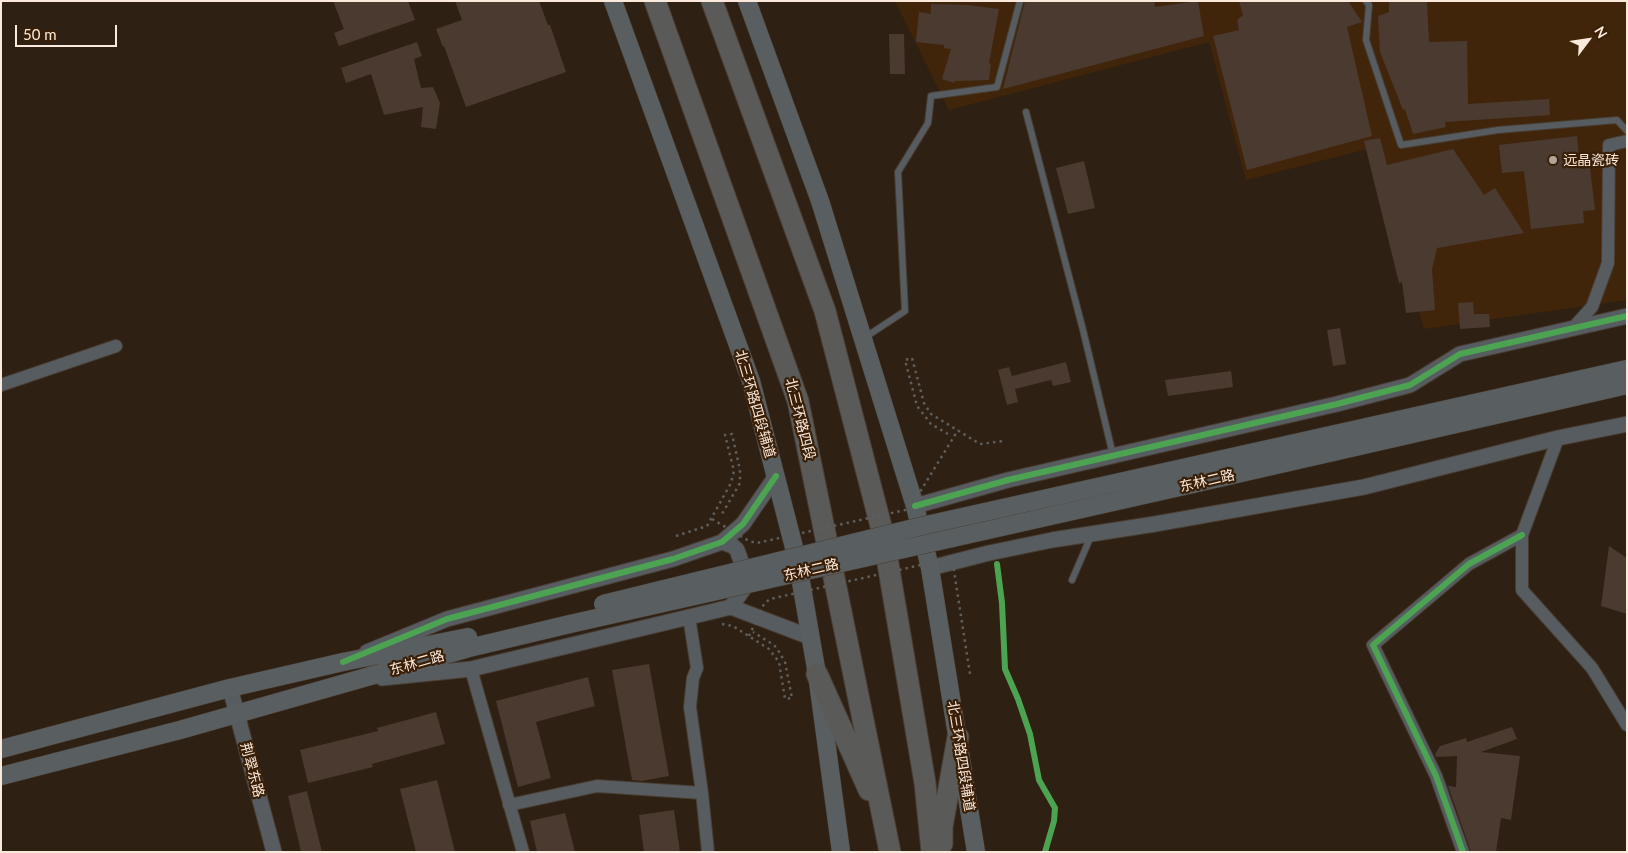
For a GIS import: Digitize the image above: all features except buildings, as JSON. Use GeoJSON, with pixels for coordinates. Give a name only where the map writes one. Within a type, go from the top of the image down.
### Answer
{"type":"FeatureCollection","features":[{"type":"Feature","properties":{"kind":"highway","name":"北三环路四段"},"geometry":{"type":"LineString","coordinates":[[655,1],[798,401],[890,852]]}},
{"type":"Feature","properties":{"kind":"highway"},"geometry":{"type":"LineString","coordinates":[[712,1],[825,311],[880,524],[926,783],[932,852]]}},
{"type":"Feature","properties":{"kind":"highway"},"geometry":{"type":"LineString","coordinates":[[817,674],[885,825]]}},
{"type":"Feature","properties":{"kind":"highway"},"geometry":{"type":"LineString","coordinates":[[942,852],[942,827],[958,737]]}},
{"type":"Feature","properties":{"kind":"main road","name":"北三环路四段辅道"},"geometry":{"type":"LineString","coordinates":[[613,1],[751,381],[797,559],[817,674],[841,852]]}},
{"type":"Feature","properties":{"kind":"main road","name":"北三环路四段辅道"},"geometry":{"type":"LineString","coordinates":[[747,1],[820,201],[915,506],[930,568],[976,852]]}},
{"type":"Feature","properties":{"kind":"main road","name":"东林二路"},"geometry":{"type":"LineString","coordinates":[[1,776],[356,681],[569,618],[922,526],[1627,369]]}},
{"type":"Feature","properties":{"kind":"main road","name":"东林二路"},"geometry":{"type":"LineString","coordinates":[[1,749],[230,688],[343,662],[569,618],[1193,484],[1627,385]]}},
{"type":"Feature","properties":{"kind":"street"},"geometry":{"type":"LineString","coordinates":[[1573,328],[1592,306],[1608,263],[1609,145],[1627,141]]}},
{"type":"Feature","properties":{"kind":"street"},"geometry":{"type":"LineString","coordinates":[[915,506],[1008,480],[1337,404],[1410,384],[1460,354],[1627,316]]}},
{"type":"Feature","properties":{"kind":"street"},"geometry":{"type":"LineString","coordinates":[[1,385],[116,346]]}},
{"type":"Feature","properties":{"kind":"street"},"geometry":{"type":"LineString","coordinates":[[930,568],[989,553],[1364,487],[1558,438],[1627,424]]}},
{"type":"Feature","properties":{"kind":"street"},"geometry":{"type":"LineString","coordinates":[[1558,438],[1522,535],[1522,590],[1592,668],[1627,725]]}},
{"type":"Feature","properties":{"kind":"street"},"geometry":{"type":"LineString","coordinates":[[343,662],[447,619],[673,559],[722,542],[743,524],[776,476]]}},
{"type":"Feature","properties":{"kind":"street"},"geometry":{"type":"LineString","coordinates":[[1463,852],[1436,776],[1373,645],[1468,564],[1522,535]]}},
{"type":"Feature","properties":{"kind":"street"},"geometry":{"type":"LineString","coordinates":[[722,542],[733,546],[737,550],[746,575],[745,587],[731,607]]}},
{"type":"Feature","properties":{"kind":"street"},"geometry":{"type":"LineString","coordinates":[[356,681],[471,669],[731,607],[810,637]]}},
{"type":"Feature","properties":{"kind":"street"},"geometry":{"type":"LineString","coordinates":[[689,617],[697,668],[693,678],[690,707],[708,852]]}},
{"type":"Feature","properties":{"kind":"street"},"geometry":{"type":"LineString","coordinates":[[471,669],[523,852]]}},
{"type":"Feature","properties":{"kind":"street","name":"荆翠东路"},"geometry":{"type":"LineString","coordinates":[[230,688],[274,852]]}},
{"type":"Feature","properties":{"kind":"street"},"geometry":{"type":"LineString","coordinates":[[509,805],[597,786],[702,793]]}},
{"type":"Feature","properties":{"kind":"lane"},"geometry":{"type":"LineString","coordinates":[[863,339],[906,311],[898,172],[928,123],[931,96],[997,87],[1020,1]]}},
{"type":"Feature","properties":{"kind":"lane"},"geometry":{"type":"LineString","coordinates":[[1366,1],[1369,5],[1366,40],[1401,145],[1498,130],[1617,120],[1627,131]]}},
{"type":"Feature","properties":{"kind":"lane"},"geometry":{"type":"LineString","coordinates":[[1026,112],[1113,455]]}},
{"type":"Feature","properties":{"kind":"lane"},"geometry":{"type":"LineString","coordinates":[[1072,580],[1092,535]]}},
{"type":"Feature","properties":{"kind":"path"},"geometry":{"type":"LineString","coordinates":[[948,434],[931,424],[917,406],[905,360],[912,358],[924,403],[932,414],[980,444],[1004,441]]}},
{"type":"Feature","properties":{"kind":"path"},"geometry":{"type":"LineString","coordinates":[[712,519],[749,541],[757,543],[904,510],[912,505],[958,430]]}},
{"type":"Feature","properties":{"kind":"path"},"geometry":{"type":"LineString","coordinates":[[676,536],[707,526],[732,483],[734,471],[725,435],[732,434],[740,470],[740,483],[722,514]]}},
{"type":"Feature","properties":{"kind":"path"},"geometry":{"type":"LineString","coordinates":[[748,636],[764,604],[770,599],[952,558],[970,674]]}},
{"type":"Feature","properties":{"kind":"path"},"geometry":{"type":"LineString","coordinates":[[719,624],[732,626],[769,649],[779,662],[785,699],[792,698],[785,662],[778,650],[774,645],[752,631]]}},
{"type":"Feature","properties":{"kind":"shaded area"},"geometry":{"type":"Polygon","coordinates":[[[895,1],[1627,1],[1627,300],[1424,329],[1375,147],[1246,180],[1209,42],[949,110],[895,1]]]}},
{"type":"Feature","properties":{"kind":"cycle path"},"geometry":{"type":"LineString","coordinates":[[915,506],[1008,480],[1337,404],[1410,385],[1460,354],[1627,316]]}},
{"type":"Feature","properties":{"kind":"cycle path"},"geometry":{"type":"LineString","coordinates":[[343,662],[447,619],[673,559],[722,542],[743,524],[776,476]]}},
{"type":"Feature","properties":{"kind":"cycle path"},"geometry":{"type":"LineString","coordinates":[[1463,852],[1436,776],[1373,645],[1469,564],[1522,535]]}},
{"type":"Feature","properties":{"kind":"cycle path"},"geometry":{"type":"LineString","coordinates":[[997,564],[1002,603],[1005,669],[1030,734],[1039,780],[1055,808],[1054,821],[1045,852]]}},
{"type":"Feature","properties":{"kind":"place","name":"远晶瓷砖"},"geometry":{"type":"Point","coordinates":[1553,160]}}]}
